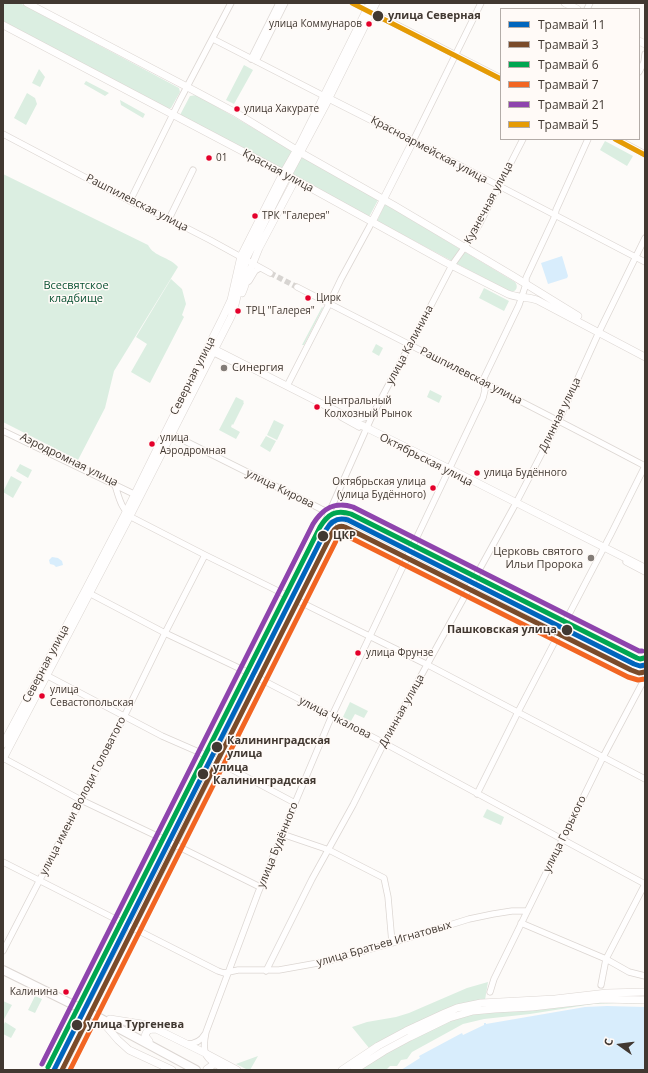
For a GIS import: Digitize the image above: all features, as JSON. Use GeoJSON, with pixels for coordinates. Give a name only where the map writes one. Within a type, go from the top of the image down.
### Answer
{"type":"FeatureCollection","features":[{"type":"Feature","properties":{"kind":"highway"},"geometry":{"type":"LineString","coordinates":[[3,966],[81,1006],[130,1036],[196,1070]]}},
{"type":"Feature","properties":{"kind":"highway"},"geometry":{"type":"LineString","coordinates":[[3,970],[81,1006]]}},
{"type":"Feature","properties":{"kind":"highway"},"geometry":{"type":"LineString","coordinates":[[89,1011],[110,1019],[168,1050],[174,1058]]}},
{"type":"Feature","properties":{"kind":"main road","name":"Красная улица"},"geometry":{"type":"LineString","coordinates":[[27,3],[236,113],[298,151],[383,199],[513,276],[558,307],[645,357]]}},
{"type":"Feature","properties":{"kind":"main road","name":"Северная улица"},"geometry":{"type":"LineString","coordinates":[[137,494],[171,434],[210,349],[231,300],[243,258],[370,8],[376,3]]}},
{"type":"Feature","properties":{"kind":"main road"},"geometry":{"type":"LineString","coordinates":[[565,3],[575,8]]}},
{"type":"Feature","properties":{"kind":"main road","name":"Красная улица"},"geometry":{"type":"LineString","coordinates":[[3,25],[508,294],[522,298],[532,298],[558,307]]}},
{"type":"Feature","properties":{"kind":"main road","name":"Красноармейская улица"},"geometry":{"type":"LineString","coordinates":[[326,97],[413,142]]}},
{"type":"Feature","properties":{"kind":"main road"},"geometry":{"type":"LineString","coordinates":[[372,222],[413,142]]}},
{"type":"Feature","properties":{"kind":"main road","name":"Северная улица"},"geometry":{"type":"LineString","coordinates":[[235,305],[274,219],[295,180]]}},
{"type":"Feature","properties":{"kind":"main road","name":"Северная улица"},"geometry":{"type":"LineString","coordinates":[[3,758],[23,714],[128,514],[210,349],[231,317],[235,305],[243,258]]}},
{"type":"Feature","properties":{"kind":"main road","name":"Красная улица"},"geometry":{"type":"LineString","coordinates":[[600,331],[645,354]]}},
{"type":"Feature","properties":{"kind":"main road","name":"Октябрьская улица"},"geometry":{"type":"LineString","coordinates":[[210,349],[354,420],[366,429],[603,549],[645,568]]}},
{"type":"Feature","properties":{"kind":"main road","name":"Северная улица"},"geometry":{"type":"LineString","coordinates":[[3,744],[23,714]]}},
{"type":"Feature","properties":{"kind":"main road"},"geometry":{"type":"LineString","coordinates":[[342,1070],[378,1046],[406,1031],[464,1006],[481,1003],[555,1000],[600,993],[645,992]]}},
{"type":"Feature","properties":{"kind":"main road"},"geometry":{"type":"LineString","coordinates":[[354,1070],[410,1037],[449,1018],[473,1011],[532,1007],[602,999],[645,1000]]}},
{"type":"Feature","properties":{"kind":"main road","name":"улица Калинина"},"geometry":{"type":"LineString","coordinates":[[50,1070],[81,1006]]}},
{"type":"Feature","properties":{"kind":"main road"},"geometry":{"type":"LineString","coordinates":[[61,1070],[89,1011]]}},
{"type":"Feature","properties":{"kind":"main road"},"geometry":{"type":"LineString","coordinates":[[99,1018],[125,1048],[172,1070]]}},
{"type":"Feature","properties":{"kind":"main road"},"geometry":{"type":"LineString","coordinates":[[110,1019],[148,1025],[205,1053],[224,1067]]}},
{"type":"Feature","properties":{"kind":"main road"},"geometry":{"type":"LineString","coordinates":[[149,1041],[146,1036],[148,1030],[158,1030]]}},
{"type":"Feature","properties":{"kind":"main road"},"geometry":{"type":"LineString","coordinates":[[125,1048],[123,1038],[124,1036],[130,1036]]}},
{"type":"Feature","properties":{"kind":"main road"},"geometry":{"type":"LineString","coordinates":[[205,1053],[208,1061],[207,1070]]}},
{"type":"Feature","properties":{"kind":"main road"},"geometry":{"type":"LineString","coordinates":[[207,1070],[214,1064],[237,1070]]}},
{"type":"Feature","properties":{"kind":"street"},"geometry":{"type":"LineString","coordinates":[[130,201],[231,3]]}},
{"type":"Feature","properties":{"kind":"street"},"geometry":{"type":"LineString","coordinates":[[253,60],[280,3]]}},
{"type":"Feature","properties":{"kind":"street"},"geometry":{"type":"LineString","coordinates":[[253,60],[285,3]]}},
{"type":"Feature","properties":{"kind":"street"},"geometry":{"type":"LineString","coordinates":[[355,3],[370,8],[500,77]]}},
{"type":"Feature","properties":{"kind":"street"},"geometry":{"type":"LineString","coordinates":[[413,142],[481,3]]}},
{"type":"Feature","properties":{"kind":"street","name":"Красноармейская улица"},"geometry":{"type":"LineString","coordinates":[[213,39],[326,97]]}},
{"type":"Feature","properties":{"kind":"street"},"geometry":{"type":"LineString","coordinates":[[640,70],[644,62],[645,54]]}},
{"type":"Feature","properties":{"kind":"street","name":"Рашпилевская улица"},"geometry":{"type":"LineString","coordinates":[[3,134],[130,201],[169,219],[270,273]]}},
{"type":"Feature","properties":{"kind":"street","name":"Кузнечная улица"},"geometry":{"type":"LineString","coordinates":[[452,265],[465,248],[478,225],[522,140]]}},
{"type":"Feature","properties":{"kind":"street","name":"улица Будённого"},"geometry":{"type":"LineString","coordinates":[[205,1053],[204,1043],[206,1032],[260,887],[282,834],[332,716],[483,398],[485,390],[484,383],[487,372],[522,298],[526,278],[555,216],[556,210],[588,140]]}},
{"type":"Feature","properties":{"kind":"street"},"geometry":{"type":"LineString","coordinates":[[619,140],[645,154]]}},
{"type":"Feature","properties":{"kind":"street","name":"Красноармейская улица"},"geometry":{"type":"LineString","coordinates":[[413,142],[645,262]]}},
{"type":"Feature","properties":{"kind":"street"},"geometry":{"type":"LineString","coordinates":[[169,219],[193,170]]}},
{"type":"Feature","properties":{"kind":"street"},"geometry":{"type":"LineString","coordinates":[[287,386],[341,279],[372,222]]}},
{"type":"Feature","properties":{"kind":"street","name":"Длинная улица"},"geometry":{"type":"LineString","coordinates":[[266,971],[312,879],[329,850],[384,743],[472,584],[559,420],[645,238]]}},
{"type":"Feature","properties":{"kind":"street","name":"улица Калинина"},"geometry":{"type":"LineString","coordinates":[[81,1006],[125,924],[289,596],[324,524],[372,416],[452,265]]}},
{"type":"Feature","properties":{"kind":"street","name":"Северная улица"},"geometry":{"type":"LineString","coordinates":[[244,288],[254,272],[260,268]]}},
{"type":"Feature","properties":{"kind":"street","name":"Рашпилевская улица"},"geometry":{"type":"LineString","coordinates":[[297,287],[559,420],[645,466]]}},
{"type":"Feature","properties":{"kind":"street","name":"Октябрьская улица"},"geometry":{"type":"LineString","coordinates":[[210,349],[366,429]]}},
{"type":"Feature","properties":{"kind":"street"},"geometry":{"type":"LineString","coordinates":[[354,420],[372,416]]}},
{"type":"Feature","properties":{"kind":"street","name":"Аэродромная улица"},"geometry":{"type":"LineString","coordinates":[[3,428],[137,494]]}},
{"type":"Feature","properties":{"kind":"street","name":"Аэродромная улица"},"geometry":{"type":"LineString","coordinates":[[3,431],[115,485],[137,494]]}},
{"type":"Feature","properties":{"kind":"street","name":"улица Кирова"},"geometry":{"type":"LineString","coordinates":[[171,434],[347,520],[561,628],[639,668],[645,674]]}},
{"type":"Feature","properties":{"kind":"street"},"geometry":{"type":"LineString","coordinates":[[478,794],[518,712],[645,466]]}},
{"type":"Feature","properties":{"kind":"street","name":"Аэродромная улица"},"geometry":{"type":"LineString","coordinates":[[115,485],[121,504],[128,514]]}},
{"type":"Feature","properties":{"kind":"street"},"geometry":{"type":"LineString","coordinates":[[329,512],[333,521],[332,528]]}},
{"type":"Feature","properties":{"kind":"street"},"geometry":{"type":"LineString","coordinates":[[128,514],[205,555],[428,665],[645,779]]}},
{"type":"Feature","properties":{"kind":"street"},"geometry":{"type":"LineString","coordinates":[[89,1011],[217,762],[332,528],[341,520],[347,520]]}},
{"type":"Feature","properties":{"kind":"street","name":"Октябрьская улица"},"geometry":{"type":"LineString","coordinates":[[603,549],[645,572]]}},
{"type":"Feature","properties":{"kind":"street","name":"улица имени Володи Головатого"},"geometry":{"type":"LineString","coordinates":[[3,951],[124,717],[205,555]]}},
{"type":"Feature","properties":{"kind":"street","name":"улица Чкалова"},"geometry":{"type":"LineString","coordinates":[[87,592],[384,743],[645,884]]}},
{"type":"Feature","properties":{"kind":"street"},"geometry":{"type":"LineString","coordinates":[[44,674],[124,717],[208,757],[295,803]]}},
{"type":"Feature","properties":{"kind":"street","name":"улица Горького"},"geometry":{"type":"LineString","coordinates":[[490,992],[494,979],[521,922],[603,756],[645,678]]}},
{"type":"Feature","properties":{"kind":"street"},"geometry":{"type":"LineString","coordinates":[[3,758],[81,800],[260,887]]}},
{"type":"Feature","properties":{"kind":"street"},"geometry":{"type":"LineString","coordinates":[[282,834],[329,850],[384,878],[388,897],[392,943]]}},
{"type":"Feature","properties":{"kind":"street","name":"улица Братьев Игнатовых"},"geometry":{"type":"LineString","coordinates":[[3,862],[224,973],[238,970],[279,970],[329,961],[469,919],[512,911],[527,911]]}},
{"type":"Feature","properties":{"kind":"street"},"geometry":{"type":"LineString","coordinates":[[601,985],[606,959],[645,884]]}},
{"type":"Feature","properties":{"kind":"street"},"geometry":{"type":"LineString","coordinates":[[521,922],[606,959],[629,972],[645,976]]}},
{"type":"Feature","properties":{"kind":"street"},"geometry":{"type":"LineString","coordinates":[[186,1044],[199,1041],[206,1032]]}},
{"type":"Feature","properties":{"kind":"street"},"geometry":{"type":"LineString","coordinates":[[205,1053],[214,1064]]}},
{"type":"Feature","properties":{"kind":"green space"},"geometry":{"type":"Polygon","coordinates":[[[3,3],[20,3],[179,88],[180,92],[171,108],[168,109],[3,21],[3,3]]]}},
{"type":"Feature","properties":{"kind":"green space"},"geometry":{"type":"Polygon","coordinates":[[[244,65],[253,70],[234,104],[226,100],[244,65]]]}},
{"type":"Feature","properties":{"kind":"green space"},"geometry":{"type":"Polygon","coordinates":[[[39,69],[45,77],[40,87],[32,83],[39,69]]]}},
{"type":"Feature","properties":{"kind":"green space"},"geometry":{"type":"Polygon","coordinates":[[[86,81],[109,93],[105,96],[84,84],[86,81]]]}},
{"type":"Feature","properties":{"kind":"green space"},"geometry":{"type":"Polygon","coordinates":[[[27,93],[35,98],[37,104],[26,125],[14,118],[27,93]]]}},
{"type":"Feature","properties":{"kind":"green space"},"geometry":{"type":"Polygon","coordinates":[[[197,95],[292,151],[282,170],[180,115],[190,96],[197,95]]]}},
{"type":"Feature","properties":{"kind":"green space"},"geometry":{"type":"Polygon","coordinates":[[[120,100],[145,114],[143,118],[121,105],[120,100]]]}},
{"type":"Feature","properties":{"kind":"green space"},"geometry":{"type":"Polygon","coordinates":[[[605,141],[633,156],[627,166],[600,150],[605,141]]]}},
{"type":"Feature","properties":{"kind":"green space"},"geometry":{"type":"Polygon","coordinates":[[[301,156],[378,200],[369,217],[292,174],[301,156]]]}},
{"type":"Feature","properties":{"kind":"green space","name":"Всесвятское кладбище"},"geometry":{"type":"Polygon","coordinates":[[[3,174],[148,245],[158,255],[171,261],[178,267],[114,371],[105,408],[78,460],[3,422],[3,174]]]}},
{"type":"Feature","properties":{"kind":"green space"},"geometry":{"type":"Polygon","coordinates":[[[385,204],[515,282],[517,286],[516,289],[510,292],[377,221],[385,204]]]}},
{"type":"Feature","properties":{"kind":"green space"},"geometry":{"type":"Polygon","coordinates":[[[171,279],[182,289],[186,304],[182,315],[184,317],[150,383],[131,372],[147,344],[136,337],[171,279]]]}},
{"type":"Feature","properties":{"kind":"green space"},"geometry":{"type":"Polygon","coordinates":[[[484,288],[509,301],[504,311],[479,298],[484,288]]]}},
{"type":"Feature","properties":{"kind":"green space"},"geometry":{"type":"Polygon","coordinates":[[[322,307],[323,308],[304,345],[302,345],[322,307]]]}},
{"type":"Feature","properties":{"kind":"green space"},"geometry":{"type":"Polygon","coordinates":[[[376,344],[383,348],[379,356],[372,352],[376,344]]]}},
{"type":"Feature","properties":{"kind":"green space"},"geometry":{"type":"Polygon","coordinates":[[[430,390],[442,396],[439,403],[427,397],[430,390]]]}},
{"type":"Feature","properties":{"kind":"green space"},"geometry":{"type":"Polygon","coordinates":[[[236,397],[244,401],[244,403],[231,427],[240,432],[236,439],[219,430],[236,397]]]}},
{"type":"Feature","properties":{"kind":"green space"},"geometry":{"type":"Polygon","coordinates":[[[274,420],[284,425],[277,440],[267,435],[274,420]]]}},
{"type":"Feature","properties":{"kind":"green space"},"geometry":{"type":"Polygon","coordinates":[[[266,436],[276,441],[270,452],[260,446],[266,436]]]}},
{"type":"Feature","properties":{"kind":"green space"},"geometry":{"type":"Polygon","coordinates":[[[20,464],[32,470],[28,478],[16,471],[20,464]]]}},
{"type":"Feature","properties":{"kind":"green space"},"geometry":{"type":"Polygon","coordinates":[[[11,476],[22,482],[13,498],[3,492],[11,476]]]}},
{"type":"Feature","properties":{"kind":"green space"},"geometry":{"type":"Polygon","coordinates":[[[350,702],[368,711],[364,718],[355,714],[351,721],[343,717],[350,702]]]}},
{"type":"Feature","properties":{"kind":"green space"},"geometry":{"type":"Polygon","coordinates":[[[487,809],[504,817],[501,825],[483,817],[487,809]]]}},
{"type":"Feature","properties":{"kind":"green space"},"geometry":{"type":"Polygon","coordinates":[[[488,982],[485,1000],[458,1005],[369,1048],[352,1027],[367,1022],[409,1013],[467,988],[488,982]]]}},
{"type":"Feature","properties":{"kind":"green space"},"geometry":{"type":"Polygon","coordinates":[[[35,996],[42,999],[35,1013],[28,1010],[35,996]]]}},
{"type":"Feature","properties":{"kind":"green space"},"geometry":{"type":"Polygon","coordinates":[[[3,1001],[12,1005],[3,1021],[3,1001]]]}},
{"type":"Feature","properties":{"kind":"green space"},"geometry":{"type":"Polygon","coordinates":[[[586,1002],[645,1002],[645,1004],[593,1004],[530,1014],[484,1019],[463,1024],[412,1052],[407,1059],[401,1060],[397,1066],[390,1066],[386,1070],[358,1070],[412,1038],[464,1015],[586,1002]]]}},
{"type":"Feature","properties":{"kind":"green space"},"geometry":{"type":"Polygon","coordinates":[[[5,1022],[16,1029],[11,1038],[3,1034],[3,1026],[5,1022]]]}},
{"type":"Feature","properties":{"kind":"green space"},"geometry":{"type":"Polygon","coordinates":[[[258,1056],[250,1070],[236,1064],[258,1056]]]}},
{"type":"Feature","properties":{"kind":"water"},"geometry":{"type":"Polygon","coordinates":[[[562,256],[568,276],[567,278],[548,284],[541,263],[562,256]]]}},
{"type":"Feature","properties":{"kind":"water"},"geometry":{"type":"Polygon","coordinates":[[[52,557],[58,558],[62,561],[63,565],[56,567],[50,564],[49,560],[52,557]]]}},
{"type":"Feature","properties":{"kind":"water"},"geometry":{"type":"Polygon","coordinates":[[[585,1007],[645,1007],[645,1070],[401,1070],[420,1058],[419,1056],[462,1033],[463,1035],[484,1025],[484,1023],[486,1024],[585,1007]]]}},
{"type":"Feature","properties":{"kind":"tunnel"},"geometry":{"type":"LineString","coordinates":[[270,273],[297,287]]}},
{"type":"Feature","properties":{"kind":"tram line","name":"5"},"geometry":{"type":"LineString","coordinates":[[352,3],[500,78]]}},
{"type":"Feature","properties":{"kind":"tram line","name":"5"},"geometry":{"type":"LineString","coordinates":[[617,140],[645,155]]}},
{"type":"Feature","properties":{"kind":"tram line","name":"21"},"geometry":{"type":"LineString","coordinates":[[42,1064],[313,524],[325,510],[330,507],[341,505],[353,507],[639,651],[642,651]]}},
{"type":"Feature","properties":{"kind":"tram line","name":"6"},"geometry":{"type":"LineString","coordinates":[[48,1067],[320,527],[329,516],[337,512],[351,514],[637,658],[644,658]]}},
{"type":"Feature","properties":{"kind":"tram line","name":"11"},"geometry":{"type":"LineString","coordinates":[[54,1070],[326,530],[335,520],[348,520],[634,664],[640,666],[645,665]]}},
{"type":"Feature","properties":{"kind":"tram line","name":"3"},"geometry":{"type":"LineString","coordinates":[[62,1070],[332,533],[336,528],[341,526],[345,527],[631,670],[639,673],[645,672]]}},
{"type":"Feature","properties":{"kind":"tram line","name":"7"},"geometry":{"type":"LineString","coordinates":[[70,1070],[341,533],[628,677],[638,680],[645,679]]}},
{"type":"Feature","properties":{"kind":"tram line"},"geometry":{"type":"LineString","coordinates":[[634,664],[645,670]]}},
{"type":"Feature","properties":{"kind":"place","name":"улица Северная"},"geometry":{"type":"Point","coordinates":[378,16]}},
{"type":"Feature","properties":{"kind":"place","name":"улица Коммунаров"},"geometry":{"type":"Point","coordinates":[369,24]}},
{"type":"Feature","properties":{"kind":"place","name":"улица Хакурате"},"geometry":{"type":"Point","coordinates":[237,109]}},
{"type":"Feature","properties":{"kind":"place","name":"01"},"geometry":{"type":"Point","coordinates":[209,158]}},
{"type":"Feature","properties":{"kind":"place","name":"ТРК \"Галерея\""},"geometry":{"type":"Point","coordinates":[255,216]}},
{"type":"Feature","properties":{"kind":"place","name":"Цирк"},"geometry":{"type":"Point","coordinates":[308,298]}},
{"type":"Feature","properties":{"kind":"place","name":"ТРЦ \"Галерея\""},"geometry":{"type":"Point","coordinates":[238,311]}},
{"type":"Feature","properties":{"kind":"place","name":"Синергия"},"geometry":{"type":"Point","coordinates":[224,368]}},
{"type":"Feature","properties":{"kind":"place","name":"Центральный Колхозный Рынок"},"geometry":{"type":"Point","coordinates":[317,407]}},
{"type":"Feature","properties":{"kind":"place","name":"улица Аэродромная"},"geometry":{"type":"Point","coordinates":[152,444]}},
{"type":"Feature","properties":{"kind":"place","name":"улица Будённого"},"geometry":{"type":"Point","coordinates":[477,473]}},
{"type":"Feature","properties":{"kind":"place","name":"Октябрьская улица (улица Будённого)"},"geometry":{"type":"Point","coordinates":[433,488]}},
{"type":"Feature","properties":{"kind":"place","name":"ЦКР"},"geometry":{"type":"Point","coordinates":[323,536]}},
{"type":"Feature","properties":{"kind":"place","name":"Церковь святого Ильи Пророка"},"geometry":{"type":"Point","coordinates":[591,558]}},
{"type":"Feature","properties":{"kind":"place","name":"Пашковская улица"},"geometry":{"type":"Point","coordinates":[567,630]}},
{"type":"Feature","properties":{"kind":"place","name":"улица Фрунзе"},"geometry":{"type":"Point","coordinates":[358,653]}},
{"type":"Feature","properties":{"kind":"place","name":"улица Севастопольская"},"geometry":{"type":"Point","coordinates":[42,696]}},
{"type":"Feature","properties":{"kind":"place","name":"Калининградская улица"},"geometry":{"type":"Point","coordinates":[217,747]}},
{"type":"Feature","properties":{"kind":"place","name":"улица Калининградская"},"geometry":{"type":"Point","coordinates":[203,774]}},
{"type":"Feature","properties":{"kind":"place","name":"Калинина"},"geometry":{"type":"Point","coordinates":[66,992]}},
{"type":"Feature","properties":{"kind":"place","name":"улица Тургенева"},"geometry":{"type":"Point","coordinates":[77,1025]}}]}
